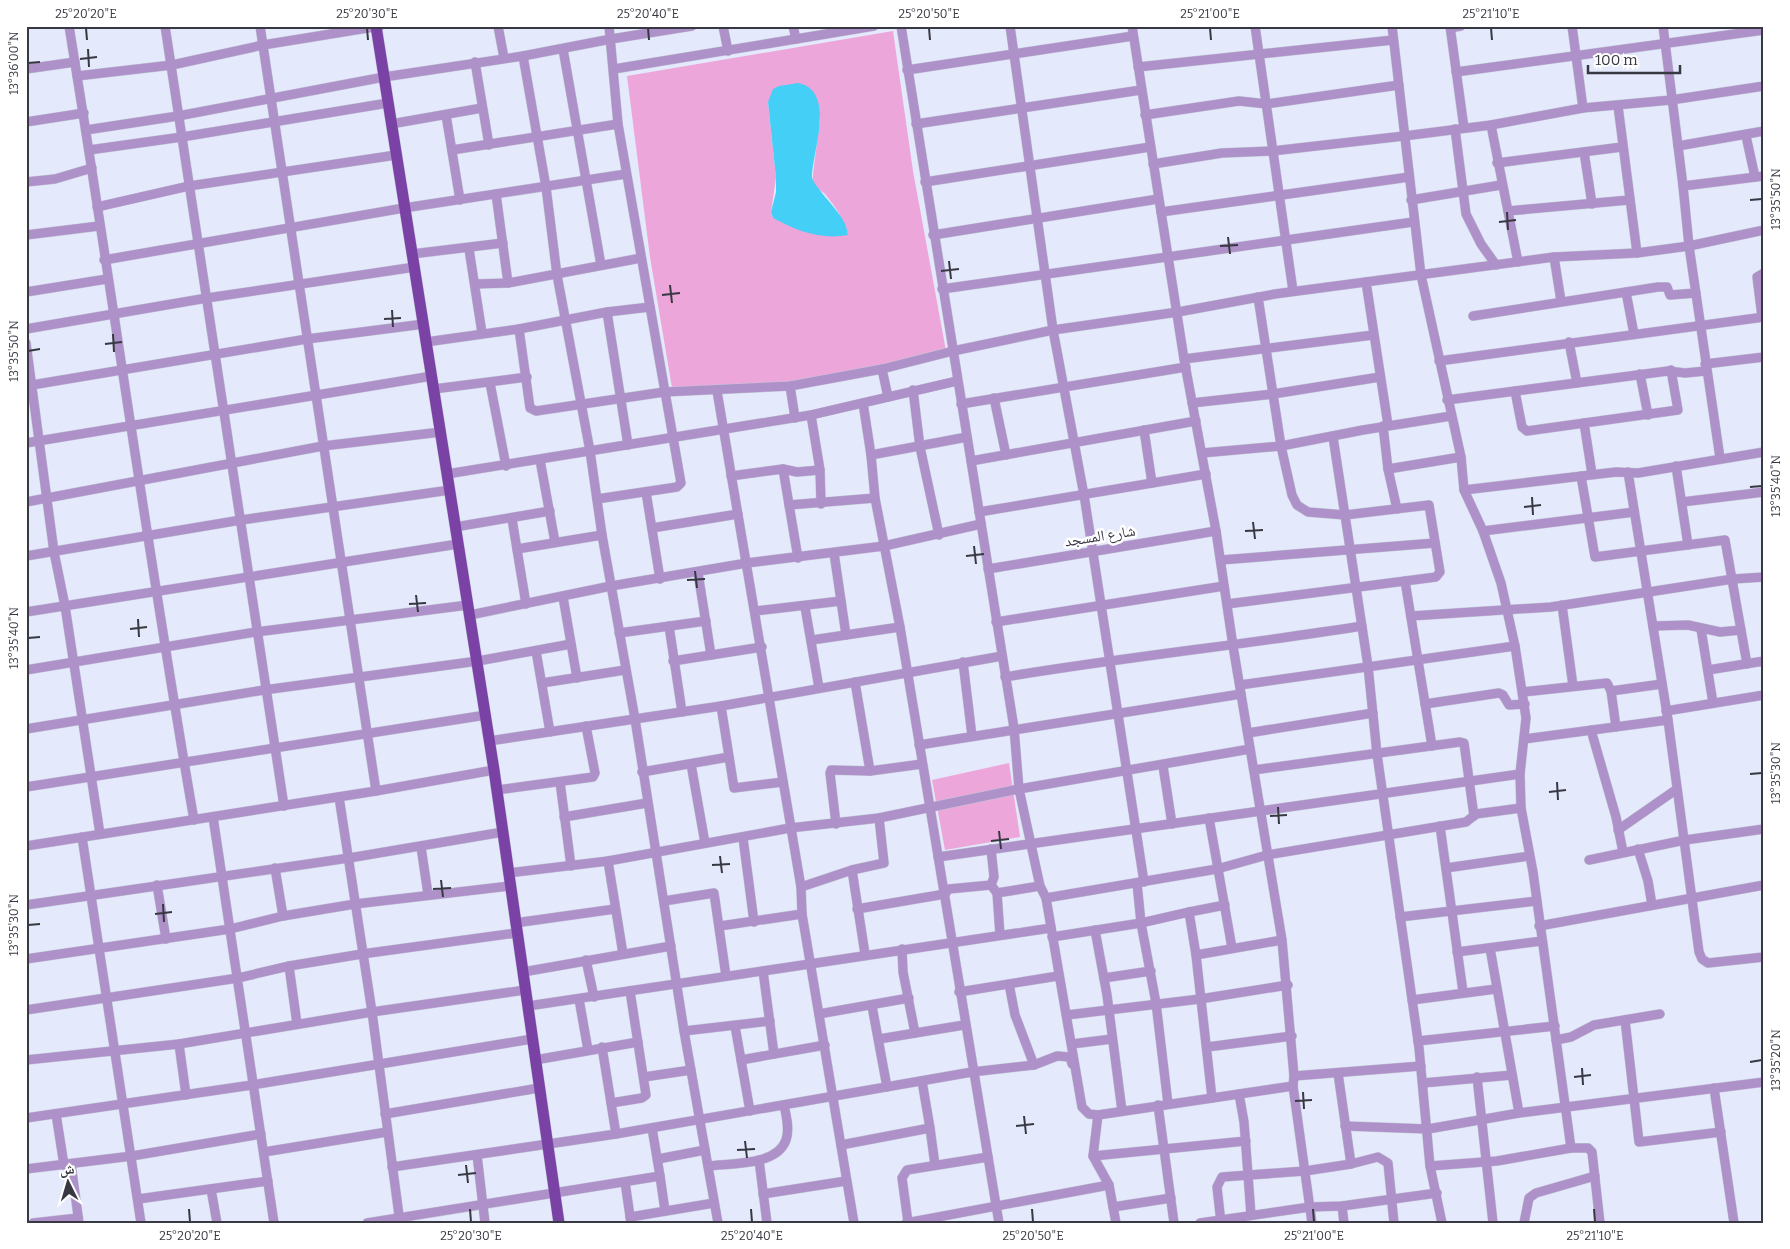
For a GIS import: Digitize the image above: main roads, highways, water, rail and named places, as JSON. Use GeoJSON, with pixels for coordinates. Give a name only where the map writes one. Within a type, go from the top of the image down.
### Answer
{"type":"FeatureCollection","features":[{"type":"Feature","properties":{"kind":"main road"},"geometry":{"type":"LineString","coordinates":[[376,27],[478,661],[559,1223]]}},
{"type":"Feature","properties":{"kind":"water"},"geometry":{"type":"Polygon","coordinates":[[[798,83],[810,88],[817,98],[820,110],[820,124],[812,177],[845,224],[848,235],[828,236],[809,233],[773,218],[771,212],[776,192],[776,178],[768,102],[773,89],[779,86],[798,83]]]}}]}
